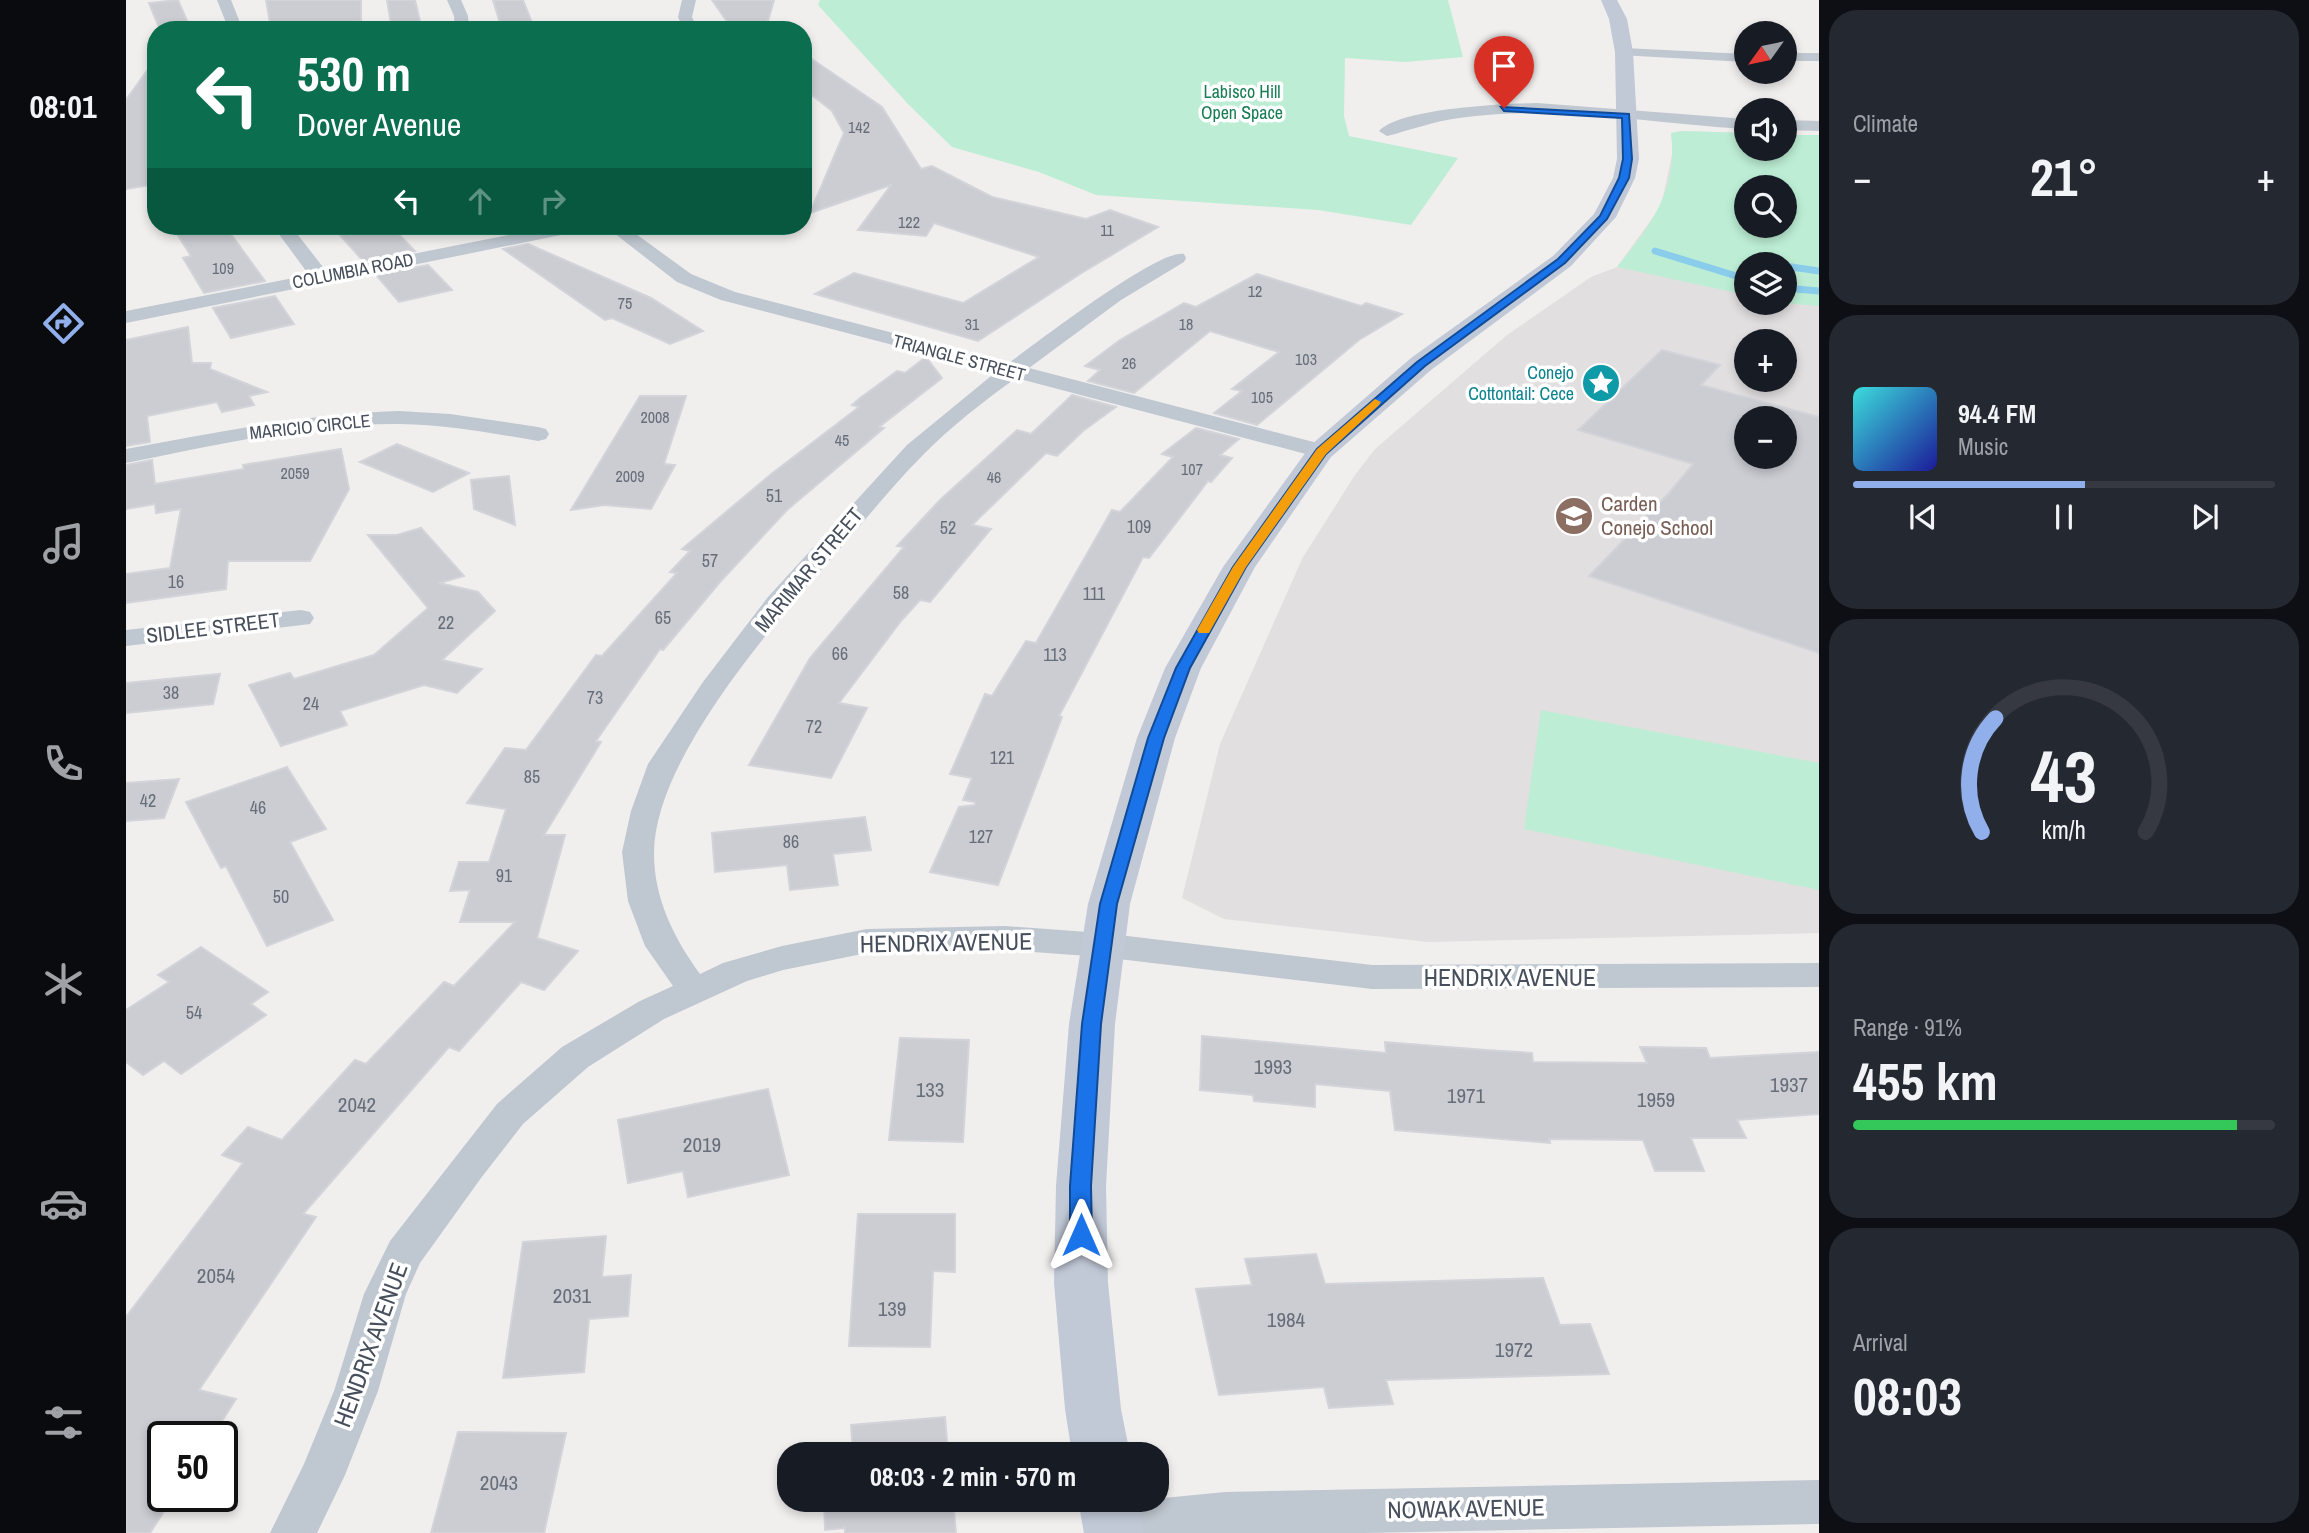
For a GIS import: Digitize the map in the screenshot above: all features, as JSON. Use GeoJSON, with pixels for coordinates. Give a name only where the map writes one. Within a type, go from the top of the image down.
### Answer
{"type":"FeatureCollection","features":[{"type":"Feature","properties":{"kind":"main road"},"geometry":{"type":"LineString","coordinates":[[1099,1442],[1093,1409],[1082,1283],[1081,1186],[1092,1024],[1109,904],[1156,738],[1183,668],[1239,567],[1321,451],[1421,364],[1562,261],[1604,217],[1624,178],[1628,159],[1624,52],[1618,19],[1609,0]]}},
{"type":"Feature","properties":{"kind":"street"},"geometry":{"type":"LineString","coordinates":[[224,0],[232,21]]}},
{"type":"Feature","properties":{"kind":"street"},"geometry":{"type":"LineString","coordinates":[[454,0],[461,21]]}},
{"type":"Feature","properties":{"kind":"street"},"geometry":{"type":"LineString","coordinates":[[686,21],[689,0]]}},
{"type":"Feature","properties":{"kind":"street"},"geometry":{"type":"LineString","coordinates":[[1624,52],[1734,57]]}},
{"type":"Feature","properties":{"kind":"street"},"geometry":{"type":"LineString","coordinates":[[1797,57],[1819,57]]}},
{"type":"Feature","properties":{"kind":"street"},"geometry":{"type":"LineString","coordinates":[[1387,131],[1432,117],[1476,109],[1537,108],[1734,123]]}},
{"type":"Feature","properties":{"kind":"street"},"geometry":{"type":"LineString","coordinates":[[1797,125],[1819,126]]}},
{"type":"Feature","properties":{"kind":"street"},"geometry":{"type":"LineString","coordinates":[[289,235],[321,277]]}},
{"type":"Feature","properties":{"kind":"street","name":"COLUMBIA ROAD"},"geometry":{"type":"LineString","coordinates":[[126,317],[535,235]]}},
{"type":"Feature","properties":{"kind":"street","name":"TRIANGLE STREET"},"geometry":{"type":"LineString","coordinates":[[626,235],[684,278],[728,296],[1321,451]]}},
{"type":"Feature","properties":{"kind":"street","name":"MARIMAR STREET"},"geometry":{"type":"LineString","coordinates":[[692,989],[662,946],[644,901],[638,852],[646,811],[663,764],[713,688],[761,624],[842,529],[915,450],[988,388],[1114,296],[1177,258]]}},
{"type":"Feature","properties":{"kind":"street","name":"MARICIO CIRCLE"},"geometry":{"type":"LineString","coordinates":[[126,456],[249,432],[340,420],[437,419],[538,434]]}},
{"type":"Feature","properties":{"kind":"street","name":"SIDLEE STREET"},"geometry":{"type":"LineString","coordinates":[[126,638],[301,618]]}},
{"type":"Feature","properties":{"kind":"street","name":"HENDRIX AVENUE"},"geometry":{"type":"LineString","coordinates":[[293,1533],[322,1475],[356,1391],[385,1294],[404,1253],[510,1114],[575,1057],[609,1034],[692,989],[735,972],[782,958],[867,941],[1005,938],[1102,945],[1372,977],[1819,975]]}},
{"type":"Feature","properties":{"kind":"street","name":"NOWAK AVENUE"},"geometry":{"type":"LineString","coordinates":[[1112,1519],[1225,1514],[1819,1502]]}},
{"type":"Feature","properties":{"kind":"shaded area","name":"Carden Conejo School"},"geometry":{"type":"Polygon","coordinates":[[[1671,133],[1734,133],[1734,161],[1797,161],[1797,135],[1819,135],[1819,933],[1428,942],[1224,919],[1182,898],[1220,744],[1303,557],[1355,475],[1375,449],[1507,335],[1591,277],[1617,267],[1661,206],[1673,150],[1671,133]]]}},
{"type":"Feature","properties":{"kind":"green space","name":"Labisco Hill Open Space"},"geometry":{"type":"Polygon","coordinates":[[[820,0],[1448,0],[1463,57],[1405,62],[1345,58],[1344,116],[1349,136],[1458,158],[1411,225],[1318,210],[1096,195],[1039,172],[952,147],[908,104],[818,5],[820,0]]]}},
{"type":"Feature","properties":{"kind":"green space"},"geometry":{"type":"Polygon","coordinates":[[[1671,133],[1734,133],[1734,161],[1797,161],[1797,135],[1819,135],[1819,306],[1797,304],[1797,252],[1734,252],[1734,292],[1617,267],[1641,236],[1659,206],[1666,189],[1672,153],[1671,133]]]}},
{"type":"Feature","properties":{"kind":"green space"},"geometry":{"type":"Polygon","coordinates":[[[1541,710],[1819,763],[1819,890],[1524,829],[1541,710]]]}},
{"type":"Feature","properties":{"kind":"building"},"geometry":{"type":"Polygon","coordinates":[[[178,0],[187,21],[156,21],[149,3],[178,0]]]}},
{"type":"Feature","properties":{"kind":"building"},"geometry":{"type":"Polygon","coordinates":[[[266,0],[361,0],[361,21],[270,21],[266,0]]]}},
{"type":"Feature","properties":{"kind":"building"},"geometry":{"type":"Polygon","coordinates":[[[387,0],[415,0],[420,21],[390,21],[387,0]]]}},
{"type":"Feature","properties":{"kind":"building"},"geometry":{"type":"Polygon","coordinates":[[[493,0],[523,0],[531,21],[499,21],[493,0]]]}},
{"type":"Feature","properties":{"kind":"building"},"geometry":{"type":"Polygon","coordinates":[[[712,0],[774,0],[768,21],[727,21],[712,0]]]}},
{"type":"Feature","properties":{"kind":"building"},"geometry":{"type":"Polygon","coordinates":[[[812,59],[882,107],[921,169],[932,166],[992,197],[1086,219],[1110,210],[1158,227],[978,341],[815,294],[854,273],[963,303],[1039,257],[934,223],[926,236],[858,230],[891,185],[812,212],[844,133],[832,111],[812,95],[812,59]]]}},
{"type":"Feature","properties":{"kind":"building"},"geometry":{"type":"Polygon","coordinates":[[[147,71],[147,186],[126,189],[126,100],[147,71]]]}},
{"type":"Feature","properties":{"kind":"building"},"geometry":{"type":"Polygon","coordinates":[[[178,235],[232,235],[265,281],[204,293],[183,258],[191,256],[178,235]]]}},
{"type":"Feature","properties":{"kind":"building"},"geometry":{"type":"Polygon","coordinates":[[[340,235],[400,235],[415,251],[363,261],[340,235]]]}},
{"type":"Feature","properties":{"kind":"building"},"geometry":{"type":"Polygon","coordinates":[[[528,244],[651,298],[703,331],[670,344],[612,318],[605,320],[503,249],[528,244]]]}},
{"type":"Feature","properties":{"kind":"building"},"geometry":{"type":"Polygon","coordinates":[[[428,265],[452,290],[399,302],[376,275],[428,265]]]}},
{"type":"Feature","properties":{"kind":"building"},"geometry":{"type":"Polygon","coordinates":[[[1257,274],[1361,306],[1366,303],[1402,314],[1359,340],[1257,425],[1214,413],[1242,391],[1232,389],[1279,352],[1210,331],[1134,393],[1088,381],[1100,370],[1085,366],[1120,340],[1184,303],[1196,307],[1257,274]]]}},
{"type":"Feature","properties":{"kind":"building"},"geometry":{"type":"Polygon","coordinates":[[[275,296],[294,324],[231,338],[213,308],[275,296]]]}},
{"type":"Feature","properties":{"kind":"building"},"geometry":{"type":"Polygon","coordinates":[[[188,327],[192,363],[211,363],[210,369],[267,392],[249,396],[254,405],[222,412],[217,402],[147,416],[150,442],[126,446],[126,340],[188,327]]]}},
{"type":"Feature","properties":{"kind":"building"},"geometry":{"type":"Polygon","coordinates":[[[1662,350],[1720,365],[1701,385],[1778,406],[1734,406],[1734,469],[1797,469],[1797,411],[1819,417],[1819,653],[1589,576],[1693,464],[1578,430],[1662,350]]]}},
{"type":"Feature","properties":{"kind":"building"},"geometry":{"type":"Polygon","coordinates":[[[926,357],[942,378],[879,427],[884,428],[787,510],[720,582],[663,650],[660,649],[596,741],[601,742],[544,835],[565,835],[537,938],[578,951],[544,990],[521,982],[459,1051],[449,1047],[303,1214],[316,1217],[199,1390],[236,1399],[222,1421],[147,1421],[147,1512],[163,1513],[150,1533],[126,1533],[126,1317],[243,1163],[222,1155],[248,1127],[282,1140],[355,1060],[366,1064],[444,982],[454,986],[515,922],[460,922],[470,890],[450,891],[459,862],[489,862],[506,809],[467,803],[505,748],[526,750],[596,655],[602,656],[677,573],[670,572],[690,551],[682,549],[770,475],[859,407],[852,405],[860,398],[897,371],[905,373],[926,357]]]}},
{"type":"Feature","properties":{"kind":"building"},"geometry":{"type":"Polygon","coordinates":[[[1072,395],[1116,407],[1083,431],[1057,456],[1046,453],[972,525],[991,529],[930,602],[920,600],[901,621],[839,703],[867,708],[831,778],[749,765],[810,658],[904,547],[897,546],[940,500],[1017,430],[1031,434],[1072,395]]]}},
{"type":"Feature","properties":{"kind":"building"},"geometry":{"type":"Polygon","coordinates":[[[640,396],[686,396],[664,464],[675,465],[651,509],[604,505],[571,510],[640,396]]]}},
{"type":"Feature","properties":{"kind":"building"},"geometry":{"type":"Polygon","coordinates":[[[1196,428],[1239,439],[1220,455],[1232,458],[1211,482],[1208,481],[1149,558],[1143,557],[1059,716],[1062,717],[998,885],[930,872],[959,807],[975,805],[975,802],[963,800],[972,778],[950,774],[985,694],[992,696],[1026,641],[1036,643],[1112,510],[1120,512],[1173,457],[1162,454],[1196,428]]]}},
{"type":"Feature","properties":{"kind":"building"},"geometry":{"type":"Polygon","coordinates":[[[397,444],[469,473],[433,492],[360,462],[397,444]]]}},
{"type":"Feature","properties":{"kind":"building"},"geometry":{"type":"Polygon","coordinates":[[[341,449],[349,489],[310,561],[228,561],[226,589],[126,603],[126,574],[170,568],[181,509],[156,513],[155,504],[126,509],[126,465],[152,460],[155,484],[244,469],[243,465],[341,449]]]}},
{"type":"Feature","properties":{"kind":"building"},"geometry":{"type":"Polygon","coordinates":[[[509,476],[515,525],[474,509],[471,480],[509,476]]]}},
{"type":"Feature","properties":{"kind":"building"},"geometry":{"type":"Polygon","coordinates":[[[421,528],[464,576],[439,583],[478,592],[495,611],[442,660],[482,669],[457,693],[424,685],[340,711],[347,725],[281,746],[249,685],[290,673],[294,679],[374,655],[428,608],[368,535],[397,535],[421,528]]]}},
{"type":"Feature","properties":{"kind":"building"},"geometry":{"type":"Polygon","coordinates":[[[220,674],[213,704],[126,713],[126,683],[220,674]]]}},
{"type":"Feature","properties":{"kind":"building"},"geometry":{"type":"Polygon","coordinates":[[[287,767],[326,829],[290,842],[333,920],[267,946],[226,866],[221,868],[186,802],[287,767]]]}},
{"type":"Feature","properties":{"kind":"building"},"geometry":{"type":"Polygon","coordinates":[[[179,779],[164,818],[126,821],[126,783],[179,779]]]}},
{"type":"Feature","properties":{"kind":"building"},"geometry":{"type":"Polygon","coordinates":[[[865,817],[871,850],[833,854],[838,885],[790,890],[787,865],[715,872],[712,833],[865,817]]]}},
{"type":"Feature","properties":{"kind":"building"},"geometry":{"type":"Polygon","coordinates":[[[201,947],[268,992],[251,1004],[266,1015],[181,1074],[164,1061],[143,1075],[126,1062],[126,1010],[169,982],[158,975],[201,947]]]}},
{"type":"Feature","properties":{"kind":"building"},"geometry":{"type":"Polygon","coordinates":[[[1202,1036],[1386,1053],[1385,1042],[1532,1053],[1533,1062],[1647,1063],[1640,1047],[1706,1048],[1710,1058],[1819,1052],[1819,1114],[1737,1120],[1746,1138],[1691,1138],[1704,1171],[1655,1171],[1643,1140],[1549,1139],[1550,1143],[1395,1130],[1390,1091],[1315,1084],[1315,1107],[1254,1101],[1253,1095],[1200,1090],[1202,1036]]]}},
{"type":"Feature","properties":{"kind":"building"},"geometry":{"type":"Polygon","coordinates":[[[900,1038],[969,1040],[963,1142],[889,1140],[900,1038]]]}},
{"type":"Feature","properties":{"kind":"building"},"geometry":{"type":"Polygon","coordinates":[[[768,1089],[789,1175],[688,1197],[683,1171],[628,1183],[618,1120],[768,1089]]]}},
{"type":"Feature","properties":{"kind":"building"},"geometry":{"type":"Polygon","coordinates":[[[858,1214],[955,1214],[955,1272],[933,1271],[930,1347],[849,1346],[858,1214]]]}},
{"type":"Feature","properties":{"kind":"building"},"geometry":{"type":"Polygon","coordinates":[[[606,1236],[602,1277],[631,1275],[628,1316],[589,1319],[584,1372],[503,1378],[523,1242],[606,1236]]]}},
{"type":"Feature","properties":{"kind":"building"},"geometry":{"type":"Polygon","coordinates":[[[1316,1254],[1325,1284],[1543,1278],[1560,1325],[1590,1324],[1609,1374],[1386,1380],[1393,1404],[1329,1408],[1324,1387],[1219,1395],[1196,1289],[1252,1285],[1245,1259],[1316,1254]]]}},
{"type":"Feature","properties":{"kind":"building"},"geometry":{"type":"Polygon","coordinates":[[[945,1417],[947,1442],[852,1442],[851,1425],[945,1417]]]}},
{"type":"Feature","properties":{"kind":"building"},"geometry":{"type":"Polygon","coordinates":[[[458,1432],[566,1433],[544,1533],[431,1533],[458,1432]]]}},
{"type":"Feature","properties":{"kind":"building"},"geometry":{"type":"Polygon","coordinates":[[[824,1512],[954,1512],[956,1533],[845,1533],[845,1528],[825,1530],[824,1512]]]}},
{"type":"Feature","properties":{"kind":"waterway"},"geometry":{"type":"LineString","coordinates":[[1655,251],[1734,275]]}},
{"type":"Feature","properties":{"kind":"waterway"},"geometry":{"type":"LineString","coordinates":[[1797,268],[1819,271]]}},
{"type":"Feature","properties":{"kind":"waterway"},"geometry":{"type":"LineString","coordinates":[[1797,289],[1819,291]]}},
{"type":"Feature","properties":{"kind":"slow traffic"},"geometry":{"type":"LineString","coordinates":[[1204,630],[1239,567],[1321,451],[1375,402]]}},
{"type":"Feature","properties":{"kind":"place","name":"Conejo Cottontail: Cece"},"geometry":{"type":"Point","coordinates":[1601,383]}},
{"type":"Feature","properties":{"kind":"place","name":"Carden Conejo School"},"geometry":{"type":"Point","coordinates":[1574,516]}},
{"type":"Feature","properties":{"kind":"route"},"geometry":{"type":"LineString","coordinates":[[1081,1235],[1081,1186],[1092,1024],[1109,904],[1156,738],[1183,668],[1239,567],[1321,451],[1421,364],[1562,261],[1604,217],[1624,178],[1628,159],[1626,115],[1504,108]]}}]}
